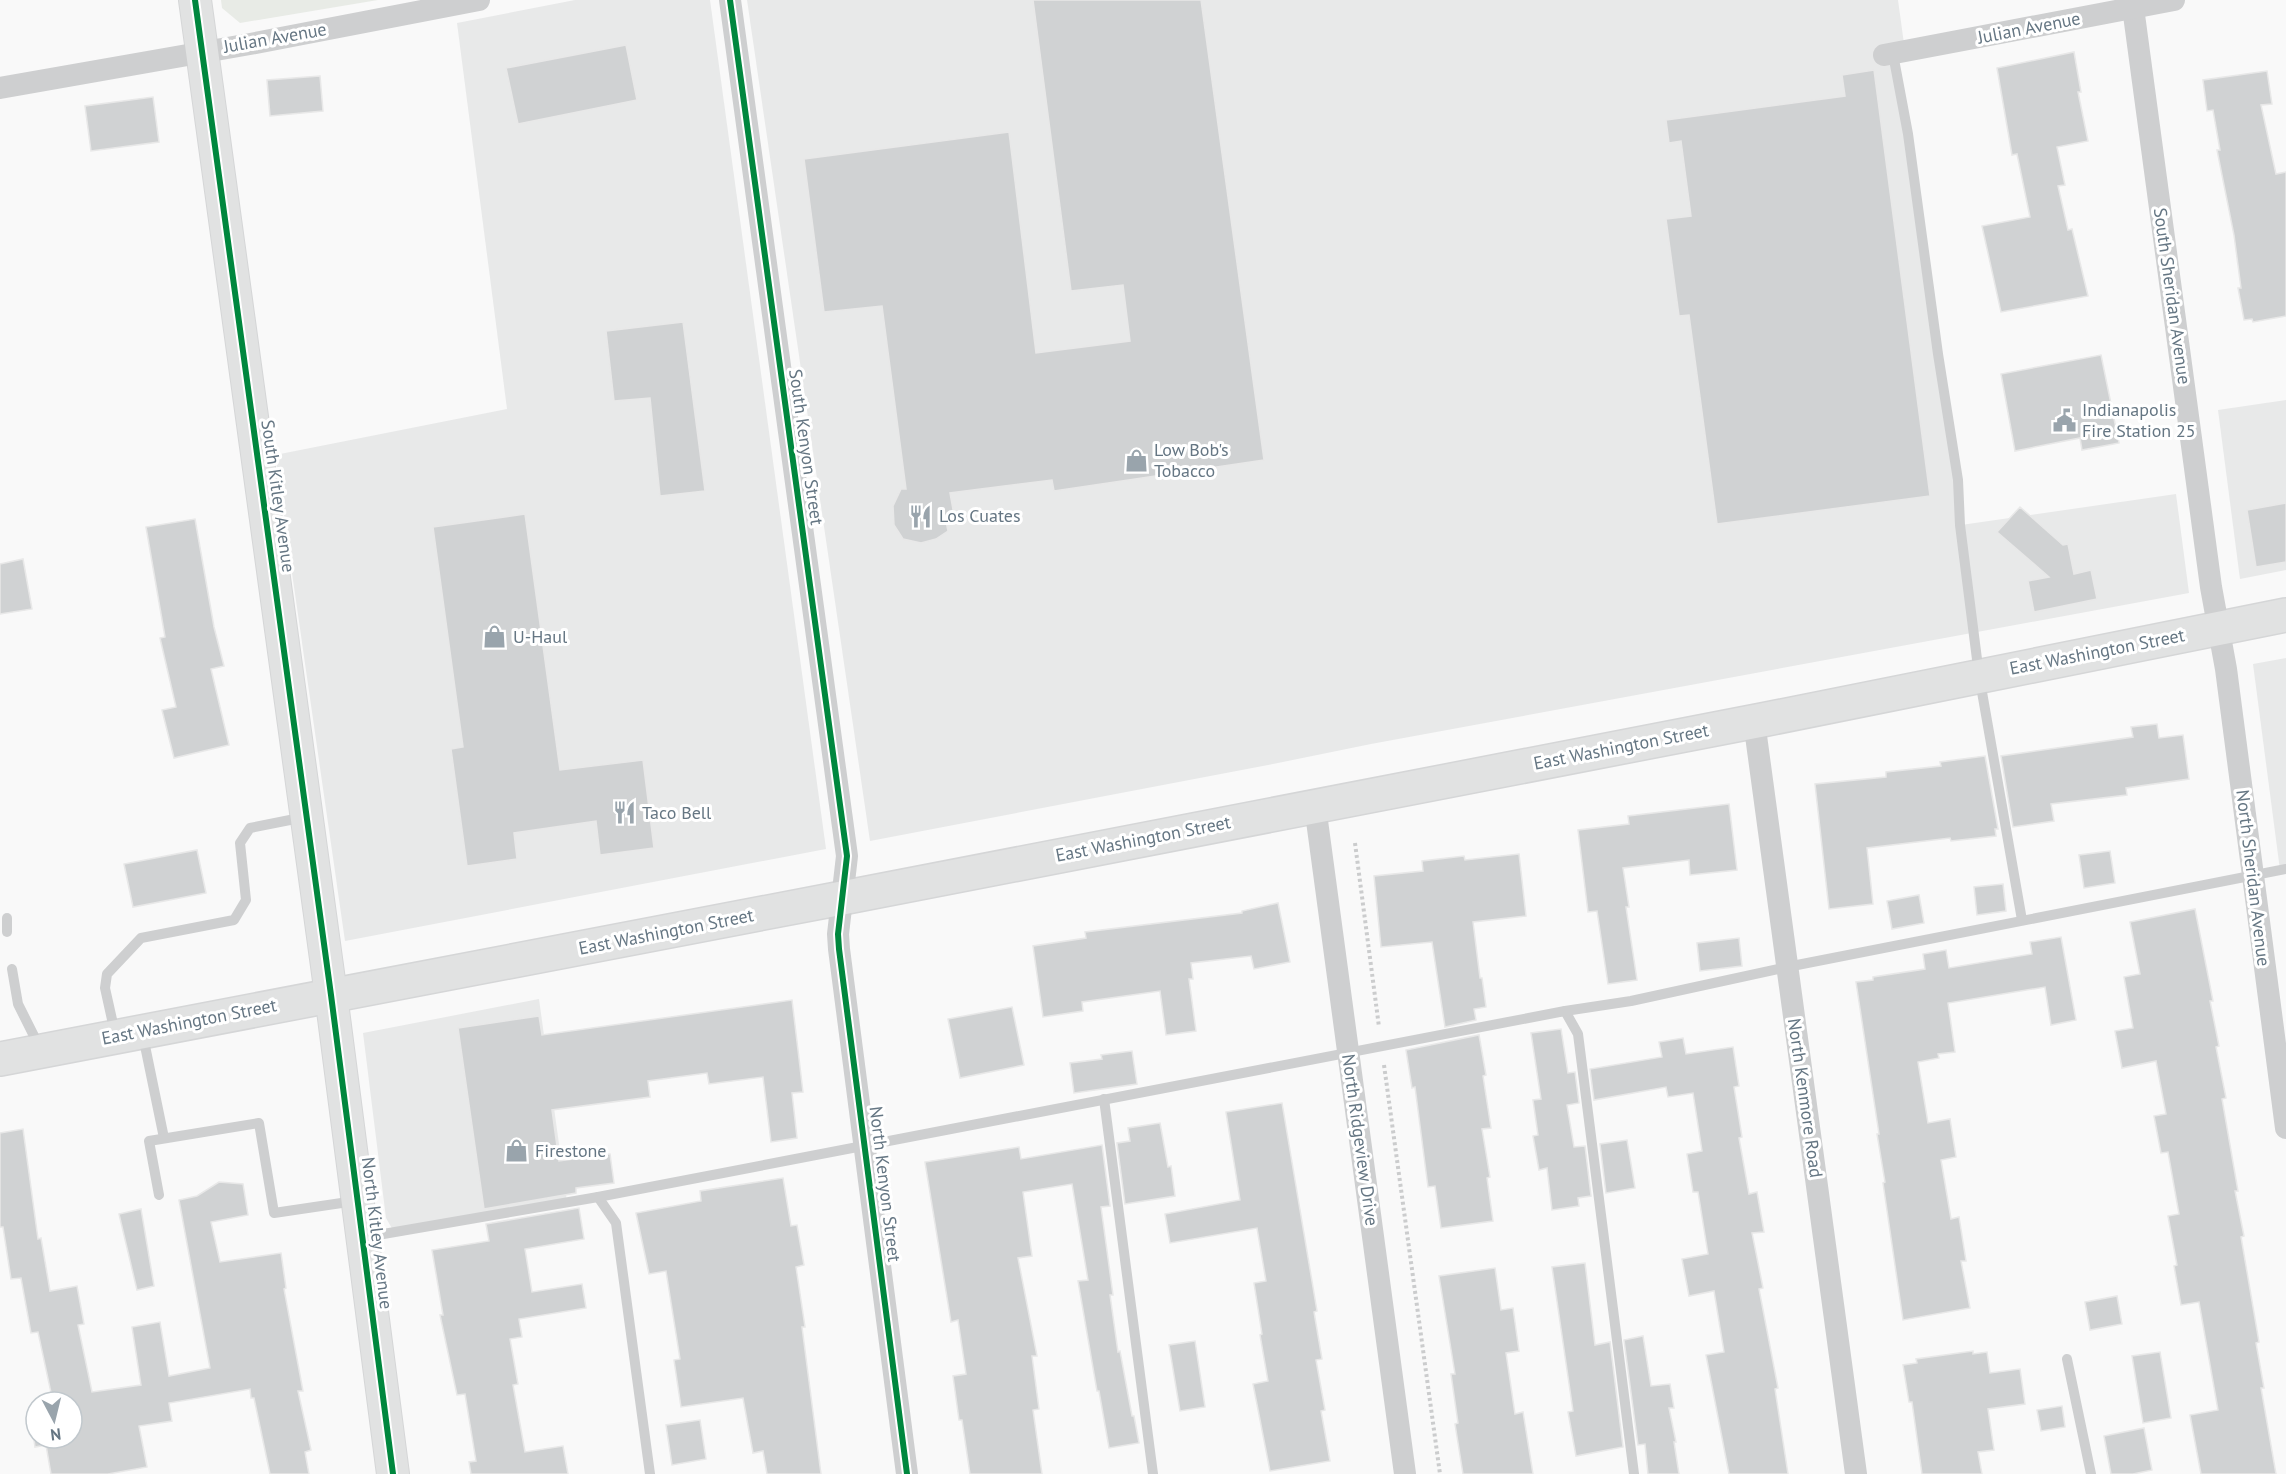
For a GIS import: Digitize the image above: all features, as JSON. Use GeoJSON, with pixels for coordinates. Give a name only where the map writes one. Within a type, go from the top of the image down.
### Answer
{"type":"FeatureCollection","features":[{"type":"Feature","properties":{"kind":"main road","name":"East Washington Street"},"geometry":{"type":"LineString","coordinates":[[0,1059],[1754,721],[2286,615]]}},
{"type":"Feature","properties":{"kind":"street","name":"South Kitley Avenue"},"geometry":{"type":"LineString","coordinates":[[195,0],[331,995]]}},
{"type":"Feature","properties":{"kind":"street","name":"Julian Avenue"},"geometry":{"type":"LineString","coordinates":[[0,88],[479,0]]}},
{"type":"Feature","properties":{"kind":"street","name":"South Kenyon Street"},"geometry":{"type":"LineString","coordinates":[[730,0],[847,856],[842,898]]}},
{"type":"Feature","properties":{"kind":"street","name":"Julian Avenue"},"geometry":{"type":"LineString","coordinates":[[1889,54],[2133,4],[2174,0]]}},
{"type":"Feature","properties":{"kind":"street","name":"South Sheridan Avenue"},"geometry":{"type":"LineString","coordinates":[[2133,4],[2218,628]]}},
{"type":"Feature","properties":{"kind":"street","name":"North Sheridan Avenue"},"geometry":{"type":"LineString","coordinates":[[2218,628],[2226,669],[2286,1128]]}},
{"type":"Feature","properties":{"kind":"street","name":"North Kenmore Road"},"geometry":{"type":"LineString","coordinates":[[1754,721],[1856,1474]]}},
{"type":"Feature","properties":{"kind":"street","name":"North Ridgeview Drive"},"geometry":{"type":"LineString","coordinates":[[1315,806],[1405,1474]]}},
{"type":"Feature","properties":{"kind":"street","name":"North Kenyon Street"},"geometry":{"type":"LineString","coordinates":[[842,898],[838,934],[839,949],[907,1474]]}},
{"type":"Feature","properties":{"kind":"street","name":"North Kitley Avenue"},"geometry":{"type":"LineString","coordinates":[[331,995],[393,1474]]}},
{"type":"Feature","properties":{"kind":"lane"},"geometry":{"type":"LineString","coordinates":[[1889,54],[1908,134],[1958,480],[1960,525],[1979,675],[2022,920]]}},
{"type":"Feature","properties":{"kind":"lane"},"geometry":{"type":"LineString","coordinates":[[164,1138],[129,1034],[105,988],[107,974],[141,938],[234,920],[246,900],[240,843],[250,828],[307,817]]}},
{"type":"Feature","properties":{"kind":"lane"},"geometry":{"type":"LineString","coordinates":[[363,1237],[598,1197],[864,1144],[1565,1011],[1631,1001],[1787,967],[2286,869]]}},
{"type":"Feature","properties":{"kind":"lane"},"geometry":{"type":"LineString","coordinates":[[7,918],[8,932]]}},
{"type":"Feature","properties":{"kind":"lane"},"geometry":{"type":"LineString","coordinates":[[12,969],[18,1004],[41,1051]]}},
{"type":"Feature","properties":{"kind":"lane"},"geometry":{"type":"LineString","coordinates":[[1565,1011],[1578,1034],[1634,1474]]}},
{"type":"Feature","properties":{"kind":"lane"},"geometry":{"type":"LineString","coordinates":[[1104,1099],[1153,1474]]}},
{"type":"Feature","properties":{"kind":"lane"},"geometry":{"type":"LineString","coordinates":[[159,1195],[149,1141],[258,1123],[274,1213],[358,1200]]}},
{"type":"Feature","properties":{"kind":"lane"},"geometry":{"type":"LineString","coordinates":[[598,1197],[616,1223],[650,1474]]}},
{"type":"Feature","properties":{"kind":"lane"},"geometry":{"type":"LineString","coordinates":[[2067,1359],[2091,1474]]}},
{"type":"Feature","properties":{"kind":"path"},"geometry":{"type":"LineString","coordinates":[[1355,843],[1440,1474]]}},
{"type":"Feature","properties":{"kind":"shaded area"},"geometry":{"type":"Polygon","coordinates":[[[221,0],[378,0],[240,23],[222,8],[221,0]]]}},
{"type":"Feature","properties":{"kind":"shaded area"},"geometry":{"type":"Polygon","coordinates":[[[575,0],[710,0],[826,849],[345,941],[275,455],[507,409],[457,23],[575,0]]]}},
{"type":"Feature","properties":{"kind":"shaded area"},"geometry":{"type":"Polygon","coordinates":[[[747,0],[1898,0],[1905,51],[1894,54],[1961,525],[2176,494],[2189,593],[1371,744],[870,841],[747,0]]]}},
{"type":"Feature","properties":{"kind":"shaded area"},"geometry":{"type":"Polygon","coordinates":[[[2286,400],[2286,570],[2240,579],[2218,410],[2286,400]]]}},
{"type":"Feature","properties":{"kind":"shaded area"},"geometry":{"type":"Polygon","coordinates":[[[2286,658],[2286,869],[2280,870],[2253,664],[2286,658]]]}},
{"type":"Feature","properties":{"kind":"shaded area"},"geometry":{"type":"Polygon","coordinates":[[[539,999],[567,1202],[394,1232],[386,1218],[363,1033],[539,999]]]}},
{"type":"Feature","properties":{"kind":"building"},"geometry":{"type":"Polygon","coordinates":[[[1033,0],[1201,0],[1264,460],[1054,491],[1052,480],[950,493],[954,515],[945,516],[948,531],[936,539],[921,543],[903,539],[894,525],[893,506],[901,489],[906,489],[882,306],[824,312],[804,159],[1009,132],[1036,353],[1130,341],[1123,285],[1071,291],[1033,0]]]}},
{"type":"Feature","properties":{"kind":"building"},"geometry":{"type":"Polygon","coordinates":[[[626,45],[637,100],[518,124],[506,68],[626,45]]]}},
{"type":"Feature","properties":{"kind":"building"},"geometry":{"type":"Polygon","coordinates":[[[2074,52],[2081,92],[2078,92],[2088,141],[2057,147],[2065,185],[2058,186],[2068,230],[2072,229],[2088,296],[2001,312],[1982,226],[2030,217],[2017,154],[2012,155],[1997,68],[2074,52]]]}},
{"type":"Feature","properties":{"kind":"building"},"geometry":{"type":"Polygon","coordinates":[[[1874,70],[1930,496],[1717,524],[1689,315],[1679,316],[1666,219],[1691,216],[1681,141],[1669,143],[1666,120],[1845,96],[1842,75],[1874,70]]]}},
{"type":"Feature","properties":{"kind":"building"},"geometry":{"type":"Polygon","coordinates":[[[2267,71],[2272,104],[2261,105],[2276,174],[2286,172],[2286,316],[2253,322],[2252,319],[2244,320],[2238,288],[2241,288],[2234,235],[2217,150],[2220,150],[2213,110],[2207,111],[2203,80],[2267,71]]]}},
{"type":"Feature","properties":{"kind":"building"},"geometry":{"type":"Polygon","coordinates":[[[320,76],[323,111],[270,116],[267,80],[320,76]]]}},
{"type":"Feature","properties":{"kind":"building"},"geometry":{"type":"Polygon","coordinates":[[[153,97],[159,142],[91,151],[85,106],[153,97]]]}},
{"type":"Feature","properties":{"kind":"building"},"geometry":{"type":"Polygon","coordinates":[[[683,322],[705,491],[660,496],[650,398],[614,401],[606,331],[683,322]]]}},
{"type":"Feature","properties":{"kind":"building"},"geometry":{"type":"Polygon","coordinates":[[[2101,355],[2119,443],[2082,450],[2080,438],[2015,451],[2001,374],[2101,355]]]}},
{"type":"Feature","properties":{"kind":"building"},"geometry":{"type":"Polygon","coordinates":[[[2286,503],[2286,562],[2256,567],[2247,510],[2286,503]]]}},
{"type":"Feature","properties":{"kind":"building"},"geometry":{"type":"Polygon","coordinates":[[[2020,507],[2063,545],[2068,544],[2074,574],[2091,570],[2097,599],[2034,612],[2028,581],[2049,577],[1997,532],[2020,507]]]}},
{"type":"Feature","properties":{"kind":"building","name":"U-Haul"},"geometry":{"type":"Polygon","coordinates":[[[525,514],[560,770],[643,760],[654,848],[600,855],[596,821],[514,833],[517,859],[467,866],[451,749],[463,747],[433,527],[525,514]]]}},
{"type":"Feature","properties":{"kind":"building"},"geometry":{"type":"Polygon","coordinates":[[[195,519],[214,627],[224,666],[211,669],[229,745],[174,758],[162,710],[176,707],[160,638],[165,637],[146,527],[195,519]]]}},
{"type":"Feature","properties":{"kind":"building"},"geometry":{"type":"Polygon","coordinates":[[[23,559],[32,609],[0,614],[0,564],[23,559]]]}},
{"type":"Feature","properties":{"kind":"building"},"geometry":{"type":"Polygon","coordinates":[[[2157,724],[2159,738],[2183,735],[2189,779],[2126,788],[2127,795],[2051,804],[2054,821],[2013,827],[2001,756],[2133,737],[2131,727],[2157,724]]]}},
{"type":"Feature","properties":{"kind":"building"},"geometry":{"type":"Polygon","coordinates":[[[1985,756],[1998,829],[1995,829],[1996,836],[1951,841],[1950,838],[1867,848],[1873,904],[1829,909],[1815,784],[1886,777],[1886,772],[1941,766],[1940,762],[1985,756]]]}},
{"type":"Feature","properties":{"kind":"building"},"geometry":{"type":"Polygon","coordinates":[[[1729,804],[1737,870],[1690,875],[1689,860],[1623,868],[1629,907],[1626,907],[1637,980],[1608,984],[1597,911],[1588,912],[1578,830],[1629,824],[1628,816],[1729,804]]]}},
{"type":"Feature","properties":{"kind":"building"},"geometry":{"type":"Polygon","coordinates":[[[197,850],[206,893],[133,907],[124,864],[197,850]]]}},
{"type":"Feature","properties":{"kind":"building"},"geometry":{"type":"Polygon","coordinates":[[[2110,851],[2115,883],[2084,888],[2079,855],[2110,851]]]}},
{"type":"Feature","properties":{"kind":"building"},"geometry":{"type":"Polygon","coordinates":[[[1519,854],[1526,916],[1473,922],[1486,1007],[1474,1009],[1476,1020],[1445,1027],[1432,942],[1381,947],[1374,876],[1423,871],[1422,861],[1464,856],[1465,860],[1519,854]]]}},
{"type":"Feature","properties":{"kind":"building"},"geometry":{"type":"Polygon","coordinates":[[[2003,884],[2006,911],[1977,915],[1974,887],[2003,884]]]}},
{"type":"Feature","properties":{"kind":"building"},"geometry":{"type":"Polygon","coordinates":[[[1919,895],[1924,923],[1892,929],[1887,901],[1919,895]]]}},
{"type":"Feature","properties":{"kind":"building"},"geometry":{"type":"Polygon","coordinates":[[[1278,903],[1290,962],[1254,969],[1251,956],[1191,963],[1193,979],[1189,979],[1196,1031],[1166,1035],[1160,991],[1082,1002],[1083,1011],[1043,1017],[1033,946],[1086,938],[1085,932],[1242,913],[1242,911],[1278,903]]]}},
{"type":"Feature","properties":{"kind":"building"},"geometry":{"type":"Polygon","coordinates":[[[2195,909],[2213,1001],[2210,1001],[2219,1046],[2216,1047],[2226,1098],[2222,1099],[2238,1191],[2235,1191],[2244,1236],[2241,1237],[2259,1342],[2256,1343],[2264,1388],[2261,1388],[2276,1474],[2201,1474],[2190,1415],[2218,1410],[2199,1302],[2181,1305],[2174,1266],[2177,1265],[2168,1216],[2179,1214],[2168,1152],[2161,1153],[2154,1116],[2166,1114],[2156,1061],[2122,1068],[2115,1031],[2133,1028],[2124,977],[2140,974],[2130,922],[2195,909]]]}},
{"type":"Feature","properties":{"kind":"building"},"geometry":{"type":"Polygon","coordinates":[[[2061,937],[2076,1020],[2051,1025],[2045,987],[1948,1003],[1955,1052],[1938,1054],[1939,1058],[1918,1062],[1928,1123],[1950,1119],[1956,1157],[1941,1160],[1951,1219],[1959,1217],[1966,1261],[1961,1261],[1970,1308],[1903,1320],[1883,1183],[1885,1182],[1877,1134],[1879,1134],[1856,982],[1925,969],[1923,954],[1946,950],[1949,968],[2032,954],[2030,942],[2061,937]]]}},
{"type":"Feature","properties":{"kind":"building"},"geometry":{"type":"Polygon","coordinates":[[[1739,938],[1742,966],[1700,971],[1697,943],[1739,938]]]}},
{"type":"Feature","properties":{"kind":"building"},"geometry":{"type":"Polygon","coordinates":[[[792,1000],[803,1092],[792,1093],[797,1138],[771,1142],[763,1077],[709,1084],[707,1073],[648,1081],[650,1097],[552,1110],[559,1161],[610,1154],[614,1183],[576,1188],[576,1193],[484,1209],[458,1028],[539,1016],[542,1035],[792,1000]]]}},
{"type":"Feature","properties":{"kind":"building"},"geometry":{"type":"Polygon","coordinates":[[[1012,1007],[1024,1065],[960,1078],[948,1019],[1012,1007]]]}},
{"type":"Feature","properties":{"kind":"building"},"geometry":{"type":"Polygon","coordinates":[[[1561,1029],[1568,1073],[1575,1072],[1579,1103],[1567,1105],[1574,1147],[1585,1146],[1591,1196],[1578,1198],[1579,1206],[1552,1210],[1547,1168],[1539,1170],[1533,1136],[1538,1135],[1533,1100],[1541,1099],[1531,1033],[1561,1029]]]}},
{"type":"Feature","properties":{"kind":"building"},"geometry":{"type":"Polygon","coordinates":[[[1479,1035],[1486,1075],[1483,1076],[1491,1128],[1482,1129],[1490,1177],[1487,1178],[1493,1221],[1441,1228],[1435,1186],[1428,1187],[1415,1087],[1412,1088],[1406,1050],[1479,1035]]]}},
{"type":"Feature","properties":{"kind":"building"},"geometry":{"type":"Polygon","coordinates":[[[1683,1038],[1686,1054],[1733,1047],[1739,1086],[1734,1087],[1742,1137],[1739,1138],[1749,1194],[1757,1192],[1764,1232],[1752,1233],[1763,1288],[1759,1289],[1778,1388],[1775,1389],[1788,1474],[1729,1474],[1706,1355],[1724,1352],[1714,1291],[1689,1296],[1682,1259],[1708,1254],[1698,1192],[1693,1192],[1687,1154],[1702,1151],[1693,1093],[1668,1097],[1666,1087],[1594,1100],[1590,1069],[1662,1057],[1659,1042],[1683,1038]]]}},
{"type":"Feature","properties":{"kind":"building"},"geometry":{"type":"Polygon","coordinates":[[[1132,1051],[1137,1084],[1074,1093],[1070,1063],[1102,1059],[1101,1055],[1132,1051]]]}},
{"type":"Feature","properties":{"kind":"building"},"geometry":{"type":"Polygon","coordinates":[[[1282,1103],[1317,1311],[1314,1312],[1322,1359],[1316,1360],[1325,1410],[1321,1411],[1330,1461],[1270,1471],[1253,1384],[1268,1381],[1254,1283],[1266,1281],[1257,1228],[1170,1243],[1165,1214],[1240,1200],[1226,1112],[1282,1103]]]}},
{"type":"Feature","properties":{"kind":"building"},"geometry":{"type":"Polygon","coordinates":[[[1160,1123],[1168,1167],[1171,1166],[1175,1196],[1125,1204],[1117,1143],[1130,1141],[1128,1128],[1160,1123]]]}},
{"type":"Feature","properties":{"kind":"building"},"geometry":{"type":"Polygon","coordinates":[[[23,1129],[38,1239],[41,1238],[50,1291],[77,1286],[84,1324],[78,1325],[92,1392],[141,1385],[132,1327],[160,1322],[169,1376],[210,1368],[179,1200],[197,1196],[219,1182],[243,1184],[248,1215],[211,1222],[220,1262],[281,1253],[286,1288],[284,1289],[303,1391],[298,1391],[311,1450],[305,1452],[309,1474],[270,1474],[254,1398],[251,1398],[250,1389],[169,1403],[172,1421],[139,1426],[147,1467],[108,1474],[51,1474],[47,1450],[84,1450],[84,1390],[50,1390],[38,1332],[31,1333],[21,1278],[11,1279],[3,1227],[0,1227],[0,1133],[23,1129]]]}},
{"type":"Feature","properties":{"kind":"building"},"geometry":{"type":"Polygon","coordinates":[[[1627,1140],[1635,1188],[1606,1193],[1600,1144],[1627,1140]]]}},
{"type":"Feature","properties":{"kind":"building"},"geometry":{"type":"Polygon","coordinates":[[[1102,1145],[1110,1206],[1101,1207],[1113,1295],[1110,1295],[1118,1352],[1120,1351],[1139,1443],[1109,1448],[1078,1281],[1088,1280],[1072,1184],[1023,1192],[1032,1256],[1018,1258],[1037,1356],[1032,1356],[1039,1409],[1033,1410],[1042,1474],[970,1474],[953,1376],[966,1374],[958,1320],[951,1322],[925,1162],[1019,1147],[1021,1159],[1102,1145]]]}},
{"type":"Feature","properties":{"kind":"building"},"geometry":{"type":"Polygon","coordinates":[[[783,1178],[791,1226],[797,1225],[804,1265],[796,1267],[821,1474],[767,1474],[763,1451],[753,1453],[743,1398],[681,1407],[674,1360],[680,1359],[666,1271],[649,1274],[636,1213],[701,1201],[700,1191],[783,1178]]]}},
{"type":"Feature","properties":{"kind":"building"},"geometry":{"type":"Polygon","coordinates":[[[579,1208],[584,1239],[525,1249],[532,1292],[582,1284],[586,1308],[519,1319],[522,1337],[510,1339],[518,1384],[513,1385],[525,1452],[563,1446],[568,1474],[471,1474],[469,1462],[476,1461],[465,1394],[457,1395],[440,1315],[443,1315],[432,1250],[489,1241],[486,1224],[579,1208]]]}},
{"type":"Feature","properties":{"kind":"building"},"geometry":{"type":"Polygon","coordinates":[[[141,1209],[154,1286],[137,1290],[119,1214],[141,1209]]]}},
{"type":"Feature","properties":{"kind":"building"},"geometry":{"type":"Polygon","coordinates":[[[1585,1263],[1595,1345],[1610,1342],[1623,1447],[1576,1456],[1568,1412],[1573,1411],[1552,1267],[1585,1263]]]}},
{"type":"Feature","properties":{"kind":"building"},"geometry":{"type":"Polygon","coordinates":[[[1495,1268],[1501,1310],[1513,1308],[1519,1351],[1506,1353],[1515,1414],[1523,1412],[1533,1474],[1463,1474],[1455,1424],[1458,1423],[1451,1374],[1455,1374],[1439,1276],[1495,1268]]]}},
{"type":"Feature","properties":{"kind":"building"},"geometry":{"type":"Polygon","coordinates":[[[2117,1296],[2122,1324],[2090,1330],[2085,1302],[2117,1296]]]}},
{"type":"Feature","properties":{"kind":"building"},"geometry":{"type":"Polygon","coordinates":[[[1643,1336],[1651,1386],[1670,1384],[1674,1408],[1669,1408],[1676,1442],[1674,1442],[1679,1474],[1648,1474],[1645,1444],[1638,1445],[1624,1340],[1643,1336]]]}},
{"type":"Feature","properties":{"kind":"building"},"geometry":{"type":"Polygon","coordinates":[[[1195,1341],[1205,1407],[1180,1411],[1169,1345],[1195,1341]]]}},
{"type":"Feature","properties":{"kind":"building"},"geometry":{"type":"Polygon","coordinates":[[[1973,1351],[1973,1354],[1987,1352],[1990,1373],[2020,1369],[2025,1404],[1988,1409],[1994,1450],[1978,1452],[1982,1474],[1922,1474],[1912,1402],[1909,1402],[1903,1365],[1917,1363],[1916,1359],[1973,1351]]]}},
{"type":"Feature","properties":{"kind":"building"},"geometry":{"type":"Polygon","coordinates":[[[2160,1352],[2171,1418],[2143,1423],[2132,1356],[2160,1352]]]}},
{"type":"Feature","properties":{"kind":"building"},"geometry":{"type":"Polygon","coordinates":[[[2062,1406],[2065,1427],[2041,1431],[2037,1410],[2062,1406]]]}},
{"type":"Feature","properties":{"kind":"building"},"geometry":{"type":"Polygon","coordinates":[[[700,1420],[706,1459],[672,1465],[666,1425],[700,1420]]]}},
{"type":"Feature","properties":{"kind":"building"},"geometry":{"type":"Polygon","coordinates":[[[2144,1428],[2152,1470],[2133,1474],[2111,1474],[2104,1436],[2144,1428]]]}},
{"type":"Feature","properties":{"kind":"cycle path"},"geometry":{"type":"LineString","coordinates":[[195,0],[331,995],[393,1474]]}},
{"type":"Feature","properties":{"kind":"cycle path"},"geometry":{"type":"LineString","coordinates":[[730,0],[847,856],[838,934],[839,949],[907,1474]]}},
{"type":"Feature","properties":{"kind":"place","name":"Indianapolis Fire Station 25"},"geometry":{"type":"Point","coordinates":[2064,420]}},
{"type":"Feature","properties":{"kind":"place","name":"Low Bob's Tobacco"},"geometry":{"type":"Point","coordinates":[1136,460]}},
{"type":"Feature","properties":{"kind":"place","name":"Los Cuates"},"geometry":{"type":"Point","coordinates":[921,516]}},
{"type":"Feature","properties":{"kind":"place","name":"U-Haul"},"geometry":{"type":"Point","coordinates":[495,637]}},
{"type":"Feature","properties":{"kind":"place","name":"Taco Bell"},"geometry":{"type":"Point","coordinates":[624,813]}},
{"type":"Feature","properties":{"kind":"place","name":"Firestone"},"geometry":{"type":"Point","coordinates":[517,1151]}}]}
